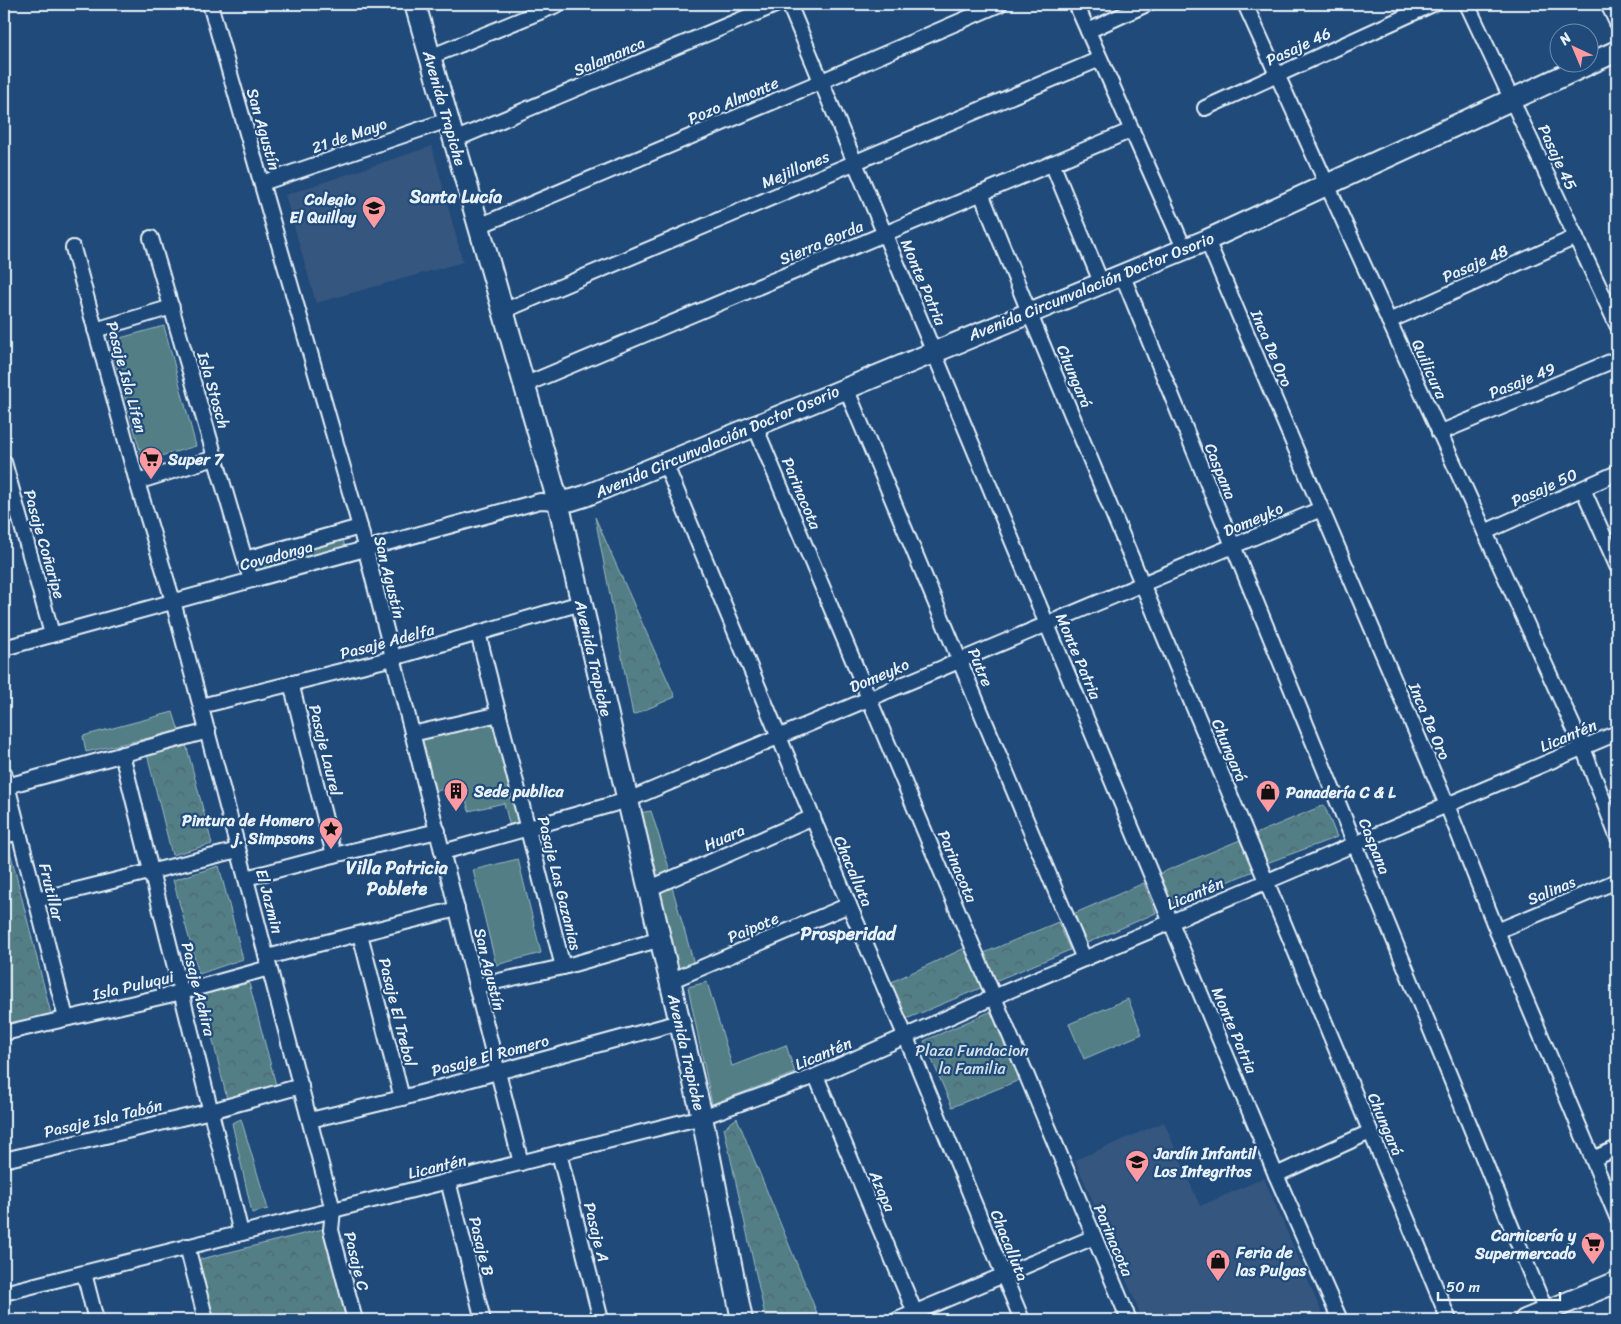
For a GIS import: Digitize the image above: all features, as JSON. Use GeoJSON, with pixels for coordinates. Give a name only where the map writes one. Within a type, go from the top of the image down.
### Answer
{"type":"FeatureCollection","features":[{"type":"Feature","properties":{"kind":"street","name":"San Agustín"},"geometry":{"type":"LineString","coordinates":[[210,4],[360,527],[521,1163]]}},
{"type":"Feature","properties":{"kind":"street","name":"Avenida Trapiche"},"geometry":{"type":"LineString","coordinates":[[415,4],[558,502],[702,1117],[742,1320]]}},
{"type":"Feature","properties":{"kind":"street"},"geometry":{"type":"LineString","coordinates":[[430,56],[559,4]]}},
{"type":"Feature","properties":{"kind":"street","name":"Salamanca"},"geometry":{"type":"LineString","coordinates":[[454,140],[778,4]]}},
{"type":"Feature","properties":{"kind":"street","name":"Monte Patria"},"geometry":{"type":"LineString","coordinates":[[789,4],[1276,1175],[1340,1320]]}},
{"type":"Feature","properties":{"kind":"street","name":"Pozo Almonte"},"geometry":{"type":"LineString","coordinates":[[479,226],[1000,4]]}},
{"type":"Feature","properties":{"kind":"street"},"geometry":{"type":"LineString","coordinates":[[1076,4],[1184,248]]}},
{"type":"Feature","properties":{"kind":"street"},"geometry":{"type":"LineString","coordinates":[[1088,31],[1147,4]]}},
{"type":"Feature","properties":{"kind":"street","name":"Quilicura"},"geometry":{"type":"LineString","coordinates":[[1244,4],[1583,748],[1617,836]]}},
{"type":"Feature","properties":{"kind":"street","name":"Pasaje 46"},"geometry":{"type":"LineString","coordinates":[[1205,108],[1433,4]]}},
{"type":"Feature","properties":{"kind":"street","name":"Pasaje 45"},"geometry":{"type":"LineString","coordinates":[[1467,4],[1617,325]]}},
{"type":"Feature","properties":{"kind":"street"},"geometry":{"type":"LineString","coordinates":[[1608,4],[1617,23]]}},
{"type":"Feature","properties":{"kind":"street","name":"Avenida Circunvalación Doctor Osorio"},"geometry":{"type":"LineString","coordinates":[[558,502],[585,496],[1207,240],[1617,51]]}},
{"type":"Feature","properties":{"kind":"street","name":"Mejillones"},"geometry":{"type":"LineString","coordinates":[[503,311],[1100,59]]}},
{"type":"Feature","properties":{"kind":"street","name":"21 de Mayo"},"geometry":{"type":"LineString","coordinates":[[262,183],[448,120]]}},
{"type":"Feature","properties":{"kind":"street","name":"Sierra Gorda"},"geometry":{"type":"LineString","coordinates":[[524,385],[1132,130]]}},
{"type":"Feature","properties":{"kind":"street"},"geometry":{"type":"LineString","coordinates":[[1052,163],[1102,282]]}},
{"type":"Feature","properties":{"kind":"street","name":"Chungará"},"geometry":{"type":"LineString","coordinates":[[981,193],[1448,1320]]}},
{"type":"Feature","properties":{"kind":"street","name":"Pasaje 48"},"geometry":{"type":"LineString","coordinates":[[1388,320],[1576,237]]}},
{"type":"Feature","properties":{"kind":"street","name":"Isla Stosch"},"geometry":{"type":"LineString","coordinates":[[151,238],[251,580]]}},
{"type":"Feature","properties":{"kind":"street","name":"Inca De Oro"},"geometry":{"type":"LineString","coordinates":[[1207,240],[1447,806],[1497,931],[1617,1217]]}},
{"type":"Feature","properties":{"kind":"street","name":"Pasaje Isla Lifen"},"geometry":{"type":"LineString","coordinates":[[73,248],[137,482],[173,601]]}},
{"type":"Feature","properties":{"kind":"street","name":"Caspana"},"geometry":{"type":"LineString","coordinates":[[1122,274],[1548,1316]]}},
{"type":"Feature","properties":{"kind":"street"},"geometry":{"type":"LineString","coordinates":[[96,330],[172,307]]}},
{"type":"Feature","properties":{"kind":"street","name":"Pasaje 49"},"geometry":{"type":"LineString","coordinates":[[1439,433],[1617,359]]}},
{"type":"Feature","properties":{"kind":"street","name":"Putre"},"geometry":{"type":"LineString","coordinates":[[846,388],[1084,960]]}},
{"type":"Feature","properties":{"kind":"street","name":"Parinacota"},"geometry":{"type":"LineString","coordinates":[[755,426],[1129,1320]]}},
{"type":"Feature","properties":{"kind":"street"},"geometry":{"type":"LineString","coordinates":[[137,482],[215,458]]}},
{"type":"Feature","properties":{"kind":"street","name":"Pasaje Coñaripe"},"geometry":{"type":"LineString","coordinates":[[4,462],[52,634]]}},
{"type":"Feature","properties":{"kind":"street","name":"Chacalluta"},"geometry":{"type":"LineString","coordinates":[[665,463],[905,1035],[1022,1320]]}},
{"type":"Feature","properties":{"kind":"street","name":"Pasaje 50"},"geometry":{"type":"LineString","coordinates":[[1485,532],[1617,473]]}},
{"type":"Feature","properties":{"kind":"street"},"geometry":{"type":"LineString","coordinates":[[1583,488],[1617,566]]}},
{"type":"Feature","properties":{"kind":"street","name":"Covadonga"},"geometry":{"type":"LineString","coordinates":[[4,648],[540,501],[558,502]]}},
{"type":"Feature","properties":{"kind":"street","name":"Domeyko"},"geometry":{"type":"LineString","coordinates":[[443,852],[628,800],[1321,509]]}},
{"type":"Feature","properties":{"kind":"street"},"geometry":{"type":"LineString","coordinates":[[245,559],[360,527]]}},
{"type":"Feature","properties":{"kind":"street","name":"El Jazmin"},"geometry":{"type":"LineString","coordinates":[[173,601],[333,1210]]}},
{"type":"Feature","properties":{"kind":"street","name":"Pasaje Adelfa"},"geometry":{"type":"LineString","coordinates":[[201,706],[393,658],[581,603]]}},
{"type":"Feature","properties":{"kind":"street","name":"Pasaje Las Gazanias"},"geometry":{"type":"LineString","coordinates":[[478,633],[563,967]]}},
{"type":"Feature","properties":{"kind":"street","name":"Pasaje Laurel"},"geometry":{"type":"LineString","coordinates":[[291,684],[334,855]]}},
{"type":"Feature","properties":{"kind":"street"},"geometry":{"type":"LineString","coordinates":[[412,734],[499,714]]}},
{"type":"Feature","properties":{"kind":"street"},"geometry":{"type":"LineString","coordinates":[[5,780],[122,754],[208,731]]}},
{"type":"Feature","properties":{"kind":"street","name":"Licantén"},"geometry":{"type":"LineString","coordinates":[[4,1293],[702,1117],[816,1076],[905,1035],[1617,733]]}},
{"type":"Feature","properties":{"kind":"street","name":"Pasaje Achira"},"geometry":{"type":"LineString","coordinates":[[122,754],[241,1233]]}},
{"type":"Feature","properties":{"kind":"street","name":"Frutillar"},"geometry":{"type":"LineString","coordinates":[[5,780],[66,1018]]}},
{"type":"Feature","properties":{"kind":"street","name":"Huara"},"geometry":{"type":"LineString","coordinates":[[648,889],[813,817]]}},
{"type":"Feature","properties":{"kind":"street"},"geometry":{"type":"LineString","coordinates":[[4,836],[19,832]]}},
{"type":"Feature","properties":{"kind":"street"},"geometry":{"type":"LineString","coordinates":[[246,878],[334,855],[438,832]]}},
{"type":"Feature","properties":{"kind":"street"},"geometry":{"type":"LineString","coordinates":[[36,900],[238,850]]}},
{"type":"Feature","properties":{"kind":"street","name":"Salinas"},"geometry":{"type":"LineString","coordinates":[[1497,931],[1617,881]]}},
{"type":"Feature","properties":{"kind":"street","name":"Paipote"},"geometry":{"type":"LineString","coordinates":[[670,981],[849,905]]}},
{"type":"Feature","properties":{"kind":"street","name":"Isla Puluqui"},"geometry":{"type":"LineString","coordinates":[[4,1033],[182,992],[360,934],[457,909]]}},
{"type":"Feature","properties":{"kind":"street","name":"Pasaje El Trebol"},"geometry":{"type":"LineString","coordinates":[[360,934],[402,1098]]}},
{"type":"Feature","properties":{"kind":"street"},"geometry":{"type":"LineString","coordinates":[[476,986],[563,967],[660,940]]}},
{"type":"Feature","properties":{"kind":"street","name":"Pasaje El Romero"},"geometry":{"type":"LineString","coordinates":[[310,1120],[402,1098],[680,1022]]}},
{"type":"Feature","properties":{"kind":"street","name":"Azapa"},"geometry":{"type":"LineString","coordinates":[[816,1076],[916,1317]]}},
{"type":"Feature","properties":{"kind":"street","name":"Pasaje Isla Tabón"},"geometry":{"type":"LineString","coordinates":[[4,1160],[211,1111],[300,1086]]}},
{"type":"Feature","properties":{"kind":"street"},"geometry":{"type":"LineString","coordinates":[[1276,1175],[1370,1132]]}},
{"type":"Feature","properties":{"kind":"street"},"geometry":{"type":"LineString","coordinates":[[1593,1159],[1617,1148]]}},
{"type":"Feature","properties":{"kind":"street","name":"Pasaje A"},"geometry":{"type":"LineString","coordinates":[[559,1153],[601,1320]]}},
{"type":"Feature","properties":{"kind":"street","name":"Pasaje B"},"geometry":{"type":"LineString","coordinates":[[448,1181],[483,1320]]}},
{"type":"Feature","properties":{"kind":"street","name":"Pasaje C"},"geometry":{"type":"LineString","coordinates":[[333,1210],[331,1230],[354,1320]]}},
{"type":"Feature","properties":{"kind":"street"},"geometry":{"type":"LineString","coordinates":[[897,1320],[916,1317],[1003,1276],[1094,1237]]}},
{"type":"Feature","properties":{"kind":"street"},"geometry":{"type":"LineString","coordinates":[[187,1246],[206,1320]]}},
{"type":"Feature","properties":{"kind":"street"},"geometry":{"type":"LineString","coordinates":[[84,1273],[96,1320]]}},
{"type":"Feature","properties":{"kind":"street"},"geometry":{"type":"LineString","coordinates":[[1525,1320],[1548,1316],[1617,1282]]}},
{"type":"Feature","properties":{"kind":"shaded area","name":"Colegio El Quillay"},"geometry":{"type":"Polygon","coordinates":[[[432,146],[463,262],[316,303],[285,195],[432,146]]]}},
{"type":"Feature","properties":{"kind":"shaded area","name":"Feria de las Pulgas"},"geometry":{"type":"Polygon","coordinates":[[[1164,1122],[1200,1206],[1264,1178],[1325,1320],[1143,1320],[1075,1160],[1164,1122]]]}},
{"type":"Feature","properties":{"kind":"green space"},"geometry":{"type":"Polygon","coordinates":[[[164,326],[196,446],[143,461],[109,341],[164,326]]]}},
{"type":"Feature","properties":{"kind":"green space"},"geometry":{"type":"Polygon","coordinates":[[[595,517],[675,697],[633,715],[595,517]]]}},
{"type":"Feature","properties":{"kind":"green space"},"geometry":{"type":"Polygon","coordinates":[[[343,539],[346,552],[254,575],[250,563],[343,539]]]}},
{"type":"Feature","properties":{"kind":"green space"},"geometry":{"type":"Polygon","coordinates":[[[173,712],[179,731],[86,752],[83,736],[173,712]]]}},
{"type":"Feature","properties":{"kind":"green space"},"geometry":{"type":"Polygon","coordinates":[[[497,717],[527,827],[511,831],[504,803],[469,811],[462,784],[430,793],[415,735],[497,717]]]}},
{"type":"Feature","properties":{"kind":"green space"},"geometry":{"type":"Polygon","coordinates":[[[186,744],[212,844],[172,855],[147,754],[186,744]]]}},
{"type":"Feature","properties":{"kind":"green space"},"geometry":{"type":"Polygon","coordinates":[[[1324,805],[1337,837],[1264,864],[1251,836],[1324,805]]]}},
{"type":"Feature","properties":{"kind":"green space"},"geometry":{"type":"Polygon","coordinates":[[[651,811],[671,874],[655,878],[638,813],[651,811]]]}},
{"type":"Feature","properties":{"kind":"green space"},"geometry":{"type":"Polygon","coordinates":[[[4,839],[7,839],[52,1018],[4,1028],[4,839]]]}},
{"type":"Feature","properties":{"kind":"green space"},"geometry":{"type":"Polygon","coordinates":[[[1240,840],[1254,871],[1169,905],[1156,875],[1240,840]]]}},
{"type":"Feature","properties":{"kind":"green space"},"geometry":{"type":"Polygon","coordinates":[[[518,859],[541,953],[496,965],[473,870],[518,859]]]}},
{"type":"Feature","properties":{"kind":"green space"},"geometry":{"type":"Polygon","coordinates":[[[219,866],[243,959],[199,974],[173,880],[219,866]]]}},
{"type":"Feature","properties":{"kind":"green space"},"geometry":{"type":"Polygon","coordinates":[[[1144,883],[1156,913],[1087,943],[1073,914],[1144,883]]]}},
{"type":"Feature","properties":{"kind":"green space"},"geometry":{"type":"Polygon","coordinates":[[[672,887],[694,964],[678,971],[658,893],[672,887]]]}},
{"type":"Feature","properties":{"kind":"green space"},"geometry":{"type":"Polygon","coordinates":[[[1058,922],[1070,950],[995,981],[984,953],[1058,922]]]}},
{"type":"Feature","properties":{"kind":"green space"},"geometry":{"type":"Polygon","coordinates":[[[967,947],[983,987],[899,1022],[885,985],[967,947]]]}},
{"type":"Feature","properties":{"kind":"green space"},"geometry":{"type":"Polygon","coordinates":[[[707,982],[732,1066],[786,1045],[795,1073],[712,1104],[688,987],[707,982]]]}},
{"type":"Feature","properties":{"kind":"green space"},"geometry":{"type":"Polygon","coordinates":[[[249,983],[276,1085],[227,1099],[202,995],[249,983]]]}},
{"type":"Feature","properties":{"kind":"green space"},"geometry":{"type":"Polygon","coordinates":[[[1128,999],[1142,1034],[1084,1059],[1069,1024],[1128,999]]]}},
{"type":"Feature","properties":{"kind":"green space","name":"Plaza Fundacion la Familia"},"geometry":{"type":"Polygon","coordinates":[[[994,1010],[1022,1079],[952,1107],[924,1041],[994,1010]]]}},
{"type":"Feature","properties":{"kind":"green space"},"geometry":{"type":"Polygon","coordinates":[[[737,1118],[817,1313],[802,1320],[766,1320],[724,1128],[737,1118]]]}},
{"type":"Feature","properties":{"kind":"green space"},"geometry":{"type":"Polygon","coordinates":[[[241,1119],[268,1209],[252,1213],[232,1123],[241,1119]]]}},
{"type":"Feature","properties":{"kind":"green space"},"geometry":{"type":"Polygon","coordinates":[[[323,1229],[348,1320],[212,1320],[197,1260],[323,1229]]]}},
{"type":"Feature","properties":{"kind":"place","name":"Colegio El Quillay"},"geometry":{"type":"Point","coordinates":[374,229]}},
{"type":"Feature","properties":{"kind":"place","name":"Super 7"},"geometry":{"type":"Point","coordinates":[151,480]}},
{"type":"Feature","properties":{"kind":"place","name":"Sede publica"},"geometry":{"type":"Point","coordinates":[456,812]}},
{"type":"Feature","properties":{"kind":"place","name":"Panadería C & L"},"geometry":{"type":"Point","coordinates":[1268,813]}},
{"type":"Feature","properties":{"kind":"place","name":"Pintura de Homero j. Simpsons"},"geometry":{"type":"Point","coordinates":[331,850]}},
{"type":"Feature","properties":{"kind":"place","name":"Jardín Infantil Los Integritos"},"geometry":{"type":"Point","coordinates":[1137,1183]}},
{"type":"Feature","properties":{"kind":"place","name":"Carnicería y Supermercado"},"geometry":{"type":"Point","coordinates":[1593,1265]}},
{"type":"Feature","properties":{"kind":"place","name":"Feria de las Pulgas"},"geometry":{"type":"Point","coordinates":[1218,1282]}},
{"type":"Feature","properties":{"kind":"district","name":"Santa Lucía"},"geometry":{"type":"Point","coordinates":[456,197]}},
{"type":"Feature","properties":{"kind":"district","name":"Villa Patricia Poblete"},"geometry":{"type":"Point","coordinates":[397,878]}},
{"type":"Feature","properties":{"kind":"district","name":"Prosperidad"},"geometry":{"type":"Point","coordinates":[848,934]}}]}
